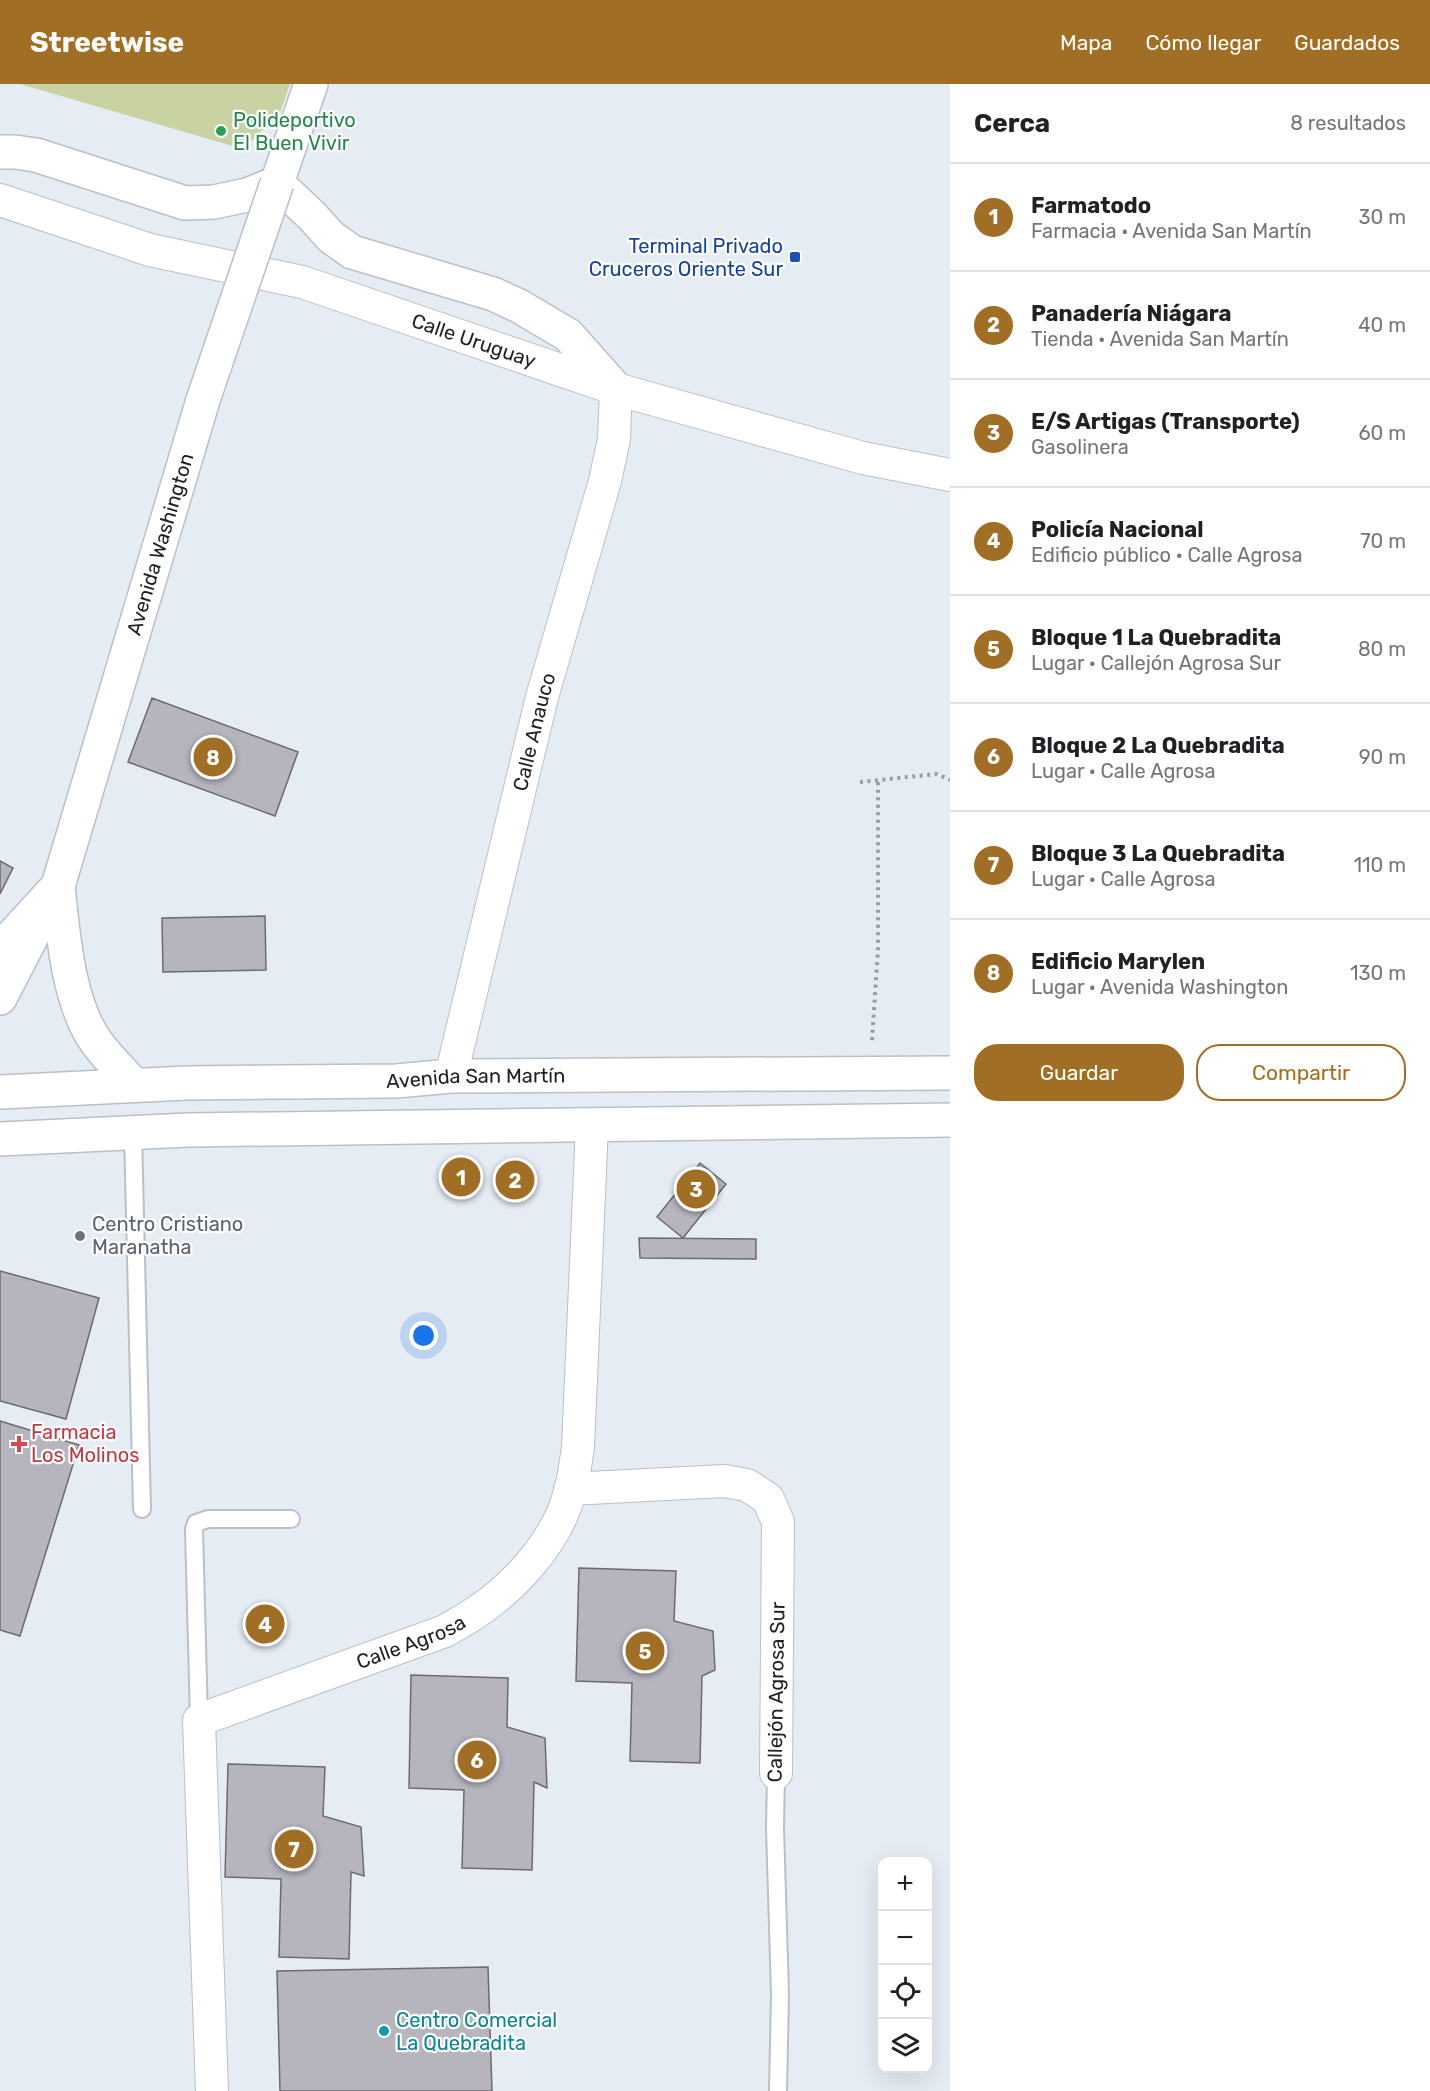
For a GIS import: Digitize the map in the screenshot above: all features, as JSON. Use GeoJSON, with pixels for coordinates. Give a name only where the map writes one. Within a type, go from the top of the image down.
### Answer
{"type":"FeatureCollection","features":[{"type":"Feature","properties":{"kind":"main road","name":"Avenida Washington"},"geometry":{"type":"LineString","coordinates":[[0,998],[58,886],[203,400],[311,84]]}},
{"type":"Feature","properties":{"kind":"main road"},"geometry":{"type":"LineString","coordinates":[[0,152],[36,155],[185,203],[214,202],[247,195],[277,183],[331,237],[352,252],[493,294],[519,306],[568,336],[616,389]]}},
{"type":"Feature","properties":{"kind":"main road"},"geometry":{"type":"LineString","coordinates":[[0,948],[58,886]]}},
{"type":"Feature","properties":{"kind":"main road"},"geometry":{"type":"LineString","coordinates":[[58,886],[64,945],[84,1020],[97,1043],[134,1085]]}},
{"type":"Feature","properties":{"kind":"main road","name":"Avenida San Martín"},"geometry":{"type":"LineString","coordinates":[[0,1092],[186,1083],[396,1080],[450,1076],[950,1073]]}},
{"type":"Feature","properties":{"kind":"main road"},"geometry":{"type":"LineString","coordinates":[[0,1139],[133,1132],[950,1120]]}},
{"type":"Feature","properties":{"kind":"street","name":"Calle Uruguay"},"geometry":{"type":"LineString","coordinates":[[0,200],[150,250],[302,282],[616,389],[863,458],[950,475]]}},
{"type":"Feature","properties":{"kind":"street","name":"Calle Anauco"},"geometry":{"type":"LineString","coordinates":[[450,1076],[542,697],[606,481],[614,439],[616,389]]}},
{"type":"Feature","properties":{"kind":"street","name":"Calle Agrosa"},"geometry":{"type":"LineString","coordinates":[[199,1720],[445,1631],[482,1609],[522,1573],[543,1547],[564,1510],[578,1447],[592,1125]]}},
{"type":"Feature","properties":{"kind":"street","name":"Callejón Agrosa Sur"},"geometry":{"type":"LineString","coordinates":[[570,1489],[724,1481],[747,1485],[768,1499],[778,1522],[776,1773]]}},
{"type":"Feature","properties":{"kind":"street"},"geometry":{"type":"LineString","coordinates":[[199,1720],[212,2091]]}},
{"type":"Feature","properties":{"kind":"lane"},"geometry":{"type":"LineString","coordinates":[[133,1132],[142,1509]]}},
{"type":"Feature","properties":{"kind":"lane"},"geometry":{"type":"LineString","coordinates":[[199,1720],[194,1540],[196,1523],[208,1519],[291,1519]]}},
{"type":"Feature","properties":{"kind":"lane","name":"Callejón Agrosa Sur"},"geometry":{"type":"LineString","coordinates":[[776,1773],[775,1828],[780,1994],[778,2091]]}},
{"type":"Feature","properties":{"kind":"path"},"geometry":{"type":"LineString","coordinates":[[860,782],[937,774],[950,780]]}},
{"type":"Feature","properties":{"kind":"path"},"geometry":{"type":"LineString","coordinates":[[870,1074],[878,951],[878,780]]}},
{"type":"Feature","properties":{"kind":"green space","name":"Polideportivo El Buen Vivir"},"geometry":{"type":"Polygon","coordinates":[[[20,84],[290,84],[280,113],[243,149],[20,84]]]}},
{"type":"Feature","properties":{"kind":"building"},"geometry":{"type":"Polygon","coordinates":[[[152,698],[298,752],[275,816],[128,762],[152,698]]]}},
{"type":"Feature","properties":{"kind":"building"},"geometry":{"type":"Polygon","coordinates":[[[0,861],[13,868],[0,894],[0,861]]]}},
{"type":"Feature","properties":{"kind":"building"},"geometry":{"type":"Polygon","coordinates":[[[265,916],[266,970],[163,972],[162,918],[265,916]]]}},
{"type":"Feature","properties":{"kind":"building"},"geometry":{"type":"Polygon","coordinates":[[[700,1163],[726,1184],[683,1238],[657,1217],[700,1163]]]}},
{"type":"Feature","properties":{"kind":"building"},"geometry":{"type":"Polygon","coordinates":[[[639,1238],[756,1239],[756,1259],[640,1258],[639,1238]]]}},
{"type":"Feature","properties":{"kind":"building"},"geometry":{"type":"Polygon","coordinates":[[[0,1271],[99,1298],[66,1419],[0,1401],[0,1271]]]}},
{"type":"Feature","properties":{"kind":"building"},"geometry":{"type":"Polygon","coordinates":[[[0,1421],[79,1445],[20,1636],[0,1630],[0,1421]]]}},
{"type":"Feature","properties":{"kind":"building"},"geometry":{"type":"Polygon","coordinates":[[[579,1568],[676,1571],[674,1621],[713,1631],[715,1670],[702,1676],[700,1763],[630,1761],[632,1683],[576,1681],[579,1568]]]}},
{"type":"Feature","properties":{"kind":"building"},"geometry":{"type":"Polygon","coordinates":[[[411,1675],[508,1678],[507,1727],[545,1738],[547,1788],[534,1782],[532,1870],[462,1868],[464,1790],[409,1788],[411,1675]]]}},
{"type":"Feature","properties":{"kind":"building"},"geometry":{"type":"Polygon","coordinates":[[[228,1764],[325,1767],[323,1816],[361,1827],[364,1876],[351,1872],[349,1959],[279,1957],[281,1879],[225,1877],[228,1764]]]}},
{"type":"Feature","properties":{"kind":"building","name":"Centro Comercial La Quebradita"},"geometry":{"type":"Polygon","coordinates":[[[488,1967],[492,2091],[280,2091],[277,1971],[488,1967]]]}},
{"type":"Feature","properties":{"kind":"place","name":"Polideportivo El Buen Vivir"},"geometry":{"type":"Point","coordinates":[221,131]}},
{"type":"Feature","properties":{"kind":"place","name":"Terminal Privado Cruceros Oriente Sur"},"geometry":{"type":"Point","coordinates":[795,257]}},
{"type":"Feature","properties":{"kind":"place","name":"Edificio Marylen"},"geometry":{"type":"Point","coordinates":[213,757]}},
{"type":"Feature","properties":{"kind":"place","name":"Farmatodo"},"geometry":{"type":"Point","coordinates":[461,1177]}},
{"type":"Feature","properties":{"kind":"place","name":"Panadería Niágara"},"geometry":{"type":"Point","coordinates":[515,1180]}},
{"type":"Feature","properties":{"kind":"place","name":"E/S Artigas (Transporte)"},"geometry":{"type":"Point","coordinates":[696,1189]}},
{"type":"Feature","properties":{"kind":"place","name":"Centro Cristiano Maranatha"},"geometry":{"type":"Point","coordinates":[80,1236]}},
{"type":"Feature","properties":{"kind":"place","name":"Farmacia Los Molinos"},"geometry":{"type":"Point","coordinates":[19,1444]}},
{"type":"Feature","properties":{"kind":"place","name":"Policía Nacional"},"geometry":{"type":"Point","coordinates":[265,1624]}},
{"type":"Feature","properties":{"kind":"place","name":"Bloque 1 La Quebradita"},"geometry":{"type":"Point","coordinates":[645,1651]}},
{"type":"Feature","properties":{"kind":"place","name":"Bloque 2 La Quebradita"},"geometry":{"type":"Point","coordinates":[477,1760]}},
{"type":"Feature","properties":{"kind":"place","name":"Bloque 3 La Quebradita"},"geometry":{"type":"Point","coordinates":[294,1849]}},
{"type":"Feature","properties":{"kind":"place","name":"Centro Comercial La Quebradita"},"geometry":{"type":"Point","coordinates":[384,2031]}}]}
